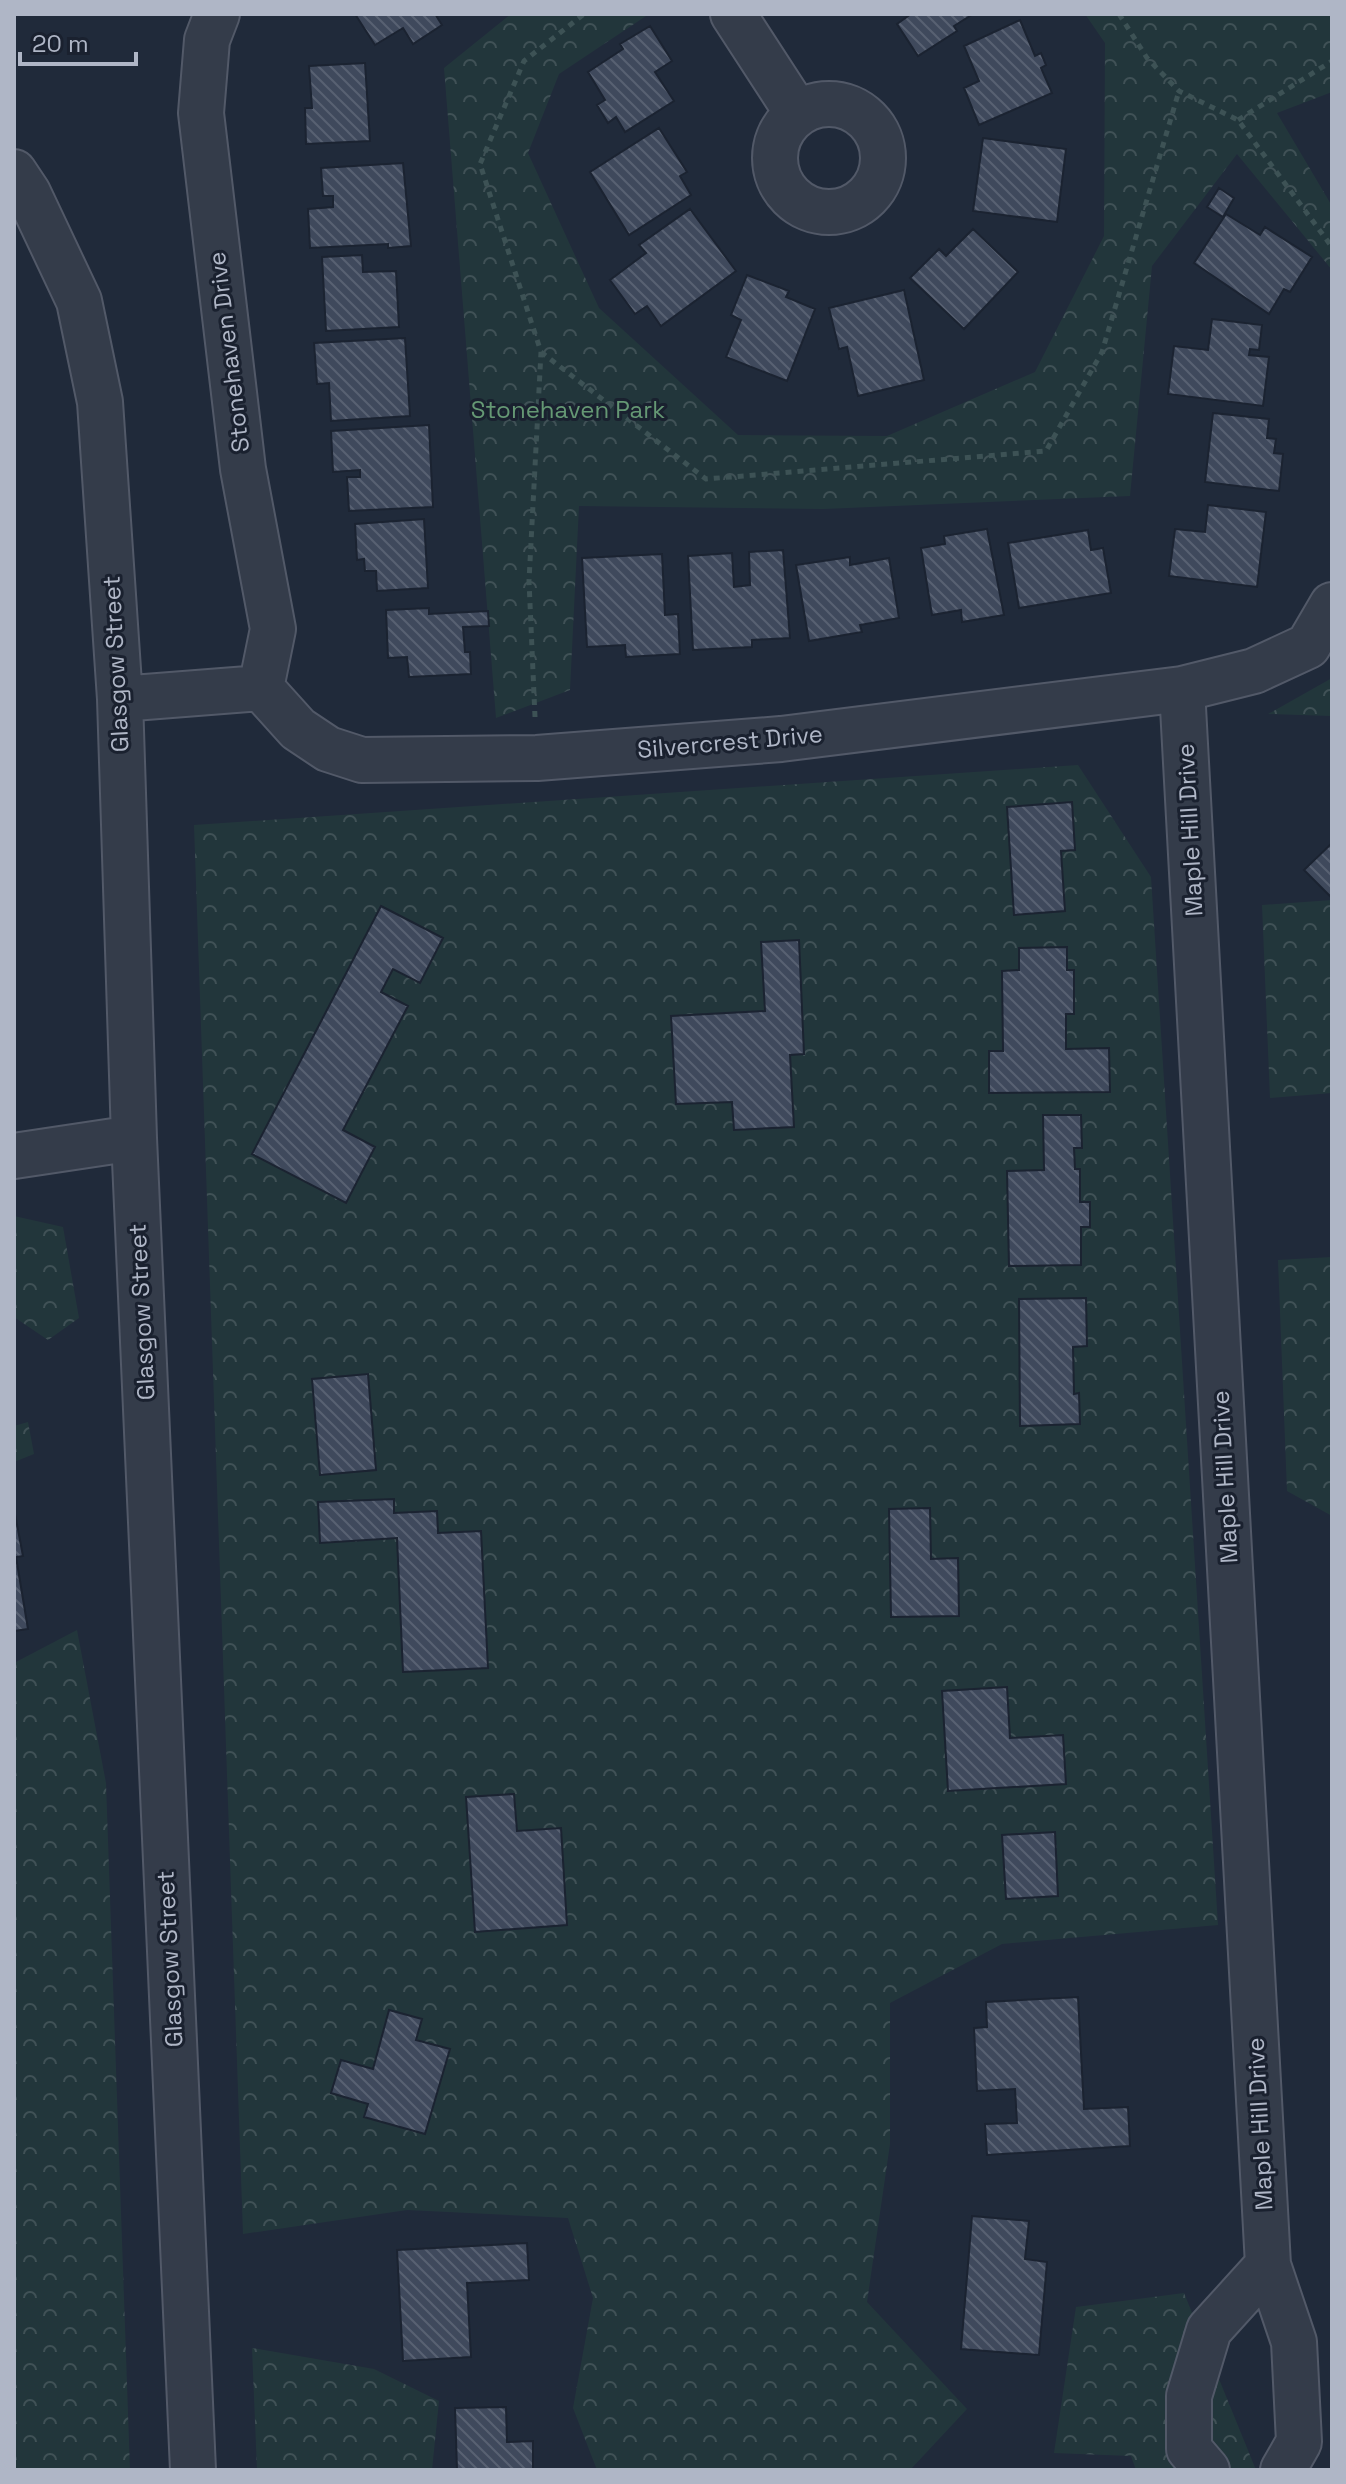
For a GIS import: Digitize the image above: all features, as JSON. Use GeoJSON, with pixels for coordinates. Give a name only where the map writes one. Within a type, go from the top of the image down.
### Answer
{"type":"FeatureCollection","features":[{"type":"Feature","properties":{"kind":"street","name":"Stonehaven Drive"},"geometry":{"type":"LineString","coordinates":[[217,14],[207,40],[201,113],[243,469],[273,629],[261,688]]}},
{"type":"Feature","properties":{"kind":"street"},"geometry":{"type":"LineString","coordinates":[[733,14],[798,114]]}},
{"type":"Feature","properties":{"kind":"street","name":"Glasgow Street"},"geometry":{"type":"LineString","coordinates":[[14,172],[28,193],[79,301],[97,388],[120,699],[134,1138],[193,2470]]}},
{"type":"Feature","properties":{"kind":"street","name":"Silvercrest Drive"},"geometry":{"type":"LineString","coordinates":[[261,688],[298,729],[328,749],[362,760],[537,758],[781,739],[1182,689],[1254,671],[1308,646],[1332,605]]}},
{"type":"Feature","properties":{"kind":"street"},"geometry":{"type":"LineString","coordinates":[[120,699],[261,688]]}},
{"type":"Feature","properties":{"kind":"street","name":"Maple Hill Drive"},"geometry":{"type":"LineString","coordinates":[[1182,689],[1268,2265],[1294,2342],[1299,2442],[1283,2470]]}},
{"type":"Feature","properties":{"kind":"street"},"geometry":{"type":"LineString","coordinates":[[14,1156],[134,1138]]}},
{"type":"Feature","properties":{"kind":"street"},"geometry":{"type":"LineString","coordinates":[[1207,2470],[1189,2449],[1189,2396],[1209,2330],[1268,2265]]}},
{"type":"Feature","properties":{"kind":"path"},"geometry":{"type":"LineString","coordinates":[[537,758],[529,581],[541,352],[480,164],[524,61],[584,14]]}},
{"type":"Feature","properties":{"kind":"path"},"geometry":{"type":"LineString","coordinates":[[1119,14],[1147,58],[1179,91],[1238,120],[1332,247]]}},
{"type":"Feature","properties":{"kind":"path"},"geometry":{"type":"LineString","coordinates":[[1238,120],[1332,61]]}},
{"type":"Feature","properties":{"kind":"path"},"geometry":{"type":"LineString","coordinates":[[541,352],[706,479],[1046,451],[1102,352],[1179,91]]}},
{"type":"Feature","properties":{"kind":"green space","name":"Stonehaven Park"},"geometry":{"type":"Polygon","coordinates":[[[511,14],[649,14],[559,74],[528,153],[599,308],[738,435],[887,436],[1035,372],[1104,236],[1105,43],[1085,14],[1332,14],[1332,92],[1277,113],[1332,206],[1332,270],[1237,154],[1152,266],[1130,496],[823,509],[579,506],[570,690],[496,718],[444,68],[511,14]]]}},
{"type":"Feature","properties":{"kind":"green space"},"geometry":{"type":"Polygon","coordinates":[[[1332,678],[1332,716],[1268,714],[1332,678]]]}},
{"type":"Feature","properties":{"kind":"green space"},"geometry":{"type":"Polygon","coordinates":[[[1078,765],[1151,877],[1218,1925],[1002,1944],[890,2003],[890,2144],[867,2302],[967,2409],[910,2470],[597,2470],[573,2408],[593,2298],[568,2218],[407,2210],[243,2234],[194,825],[1078,765]]]}},
{"type":"Feature","properties":{"kind":"green space"},"geometry":{"type":"Polygon","coordinates":[[[1332,900],[1332,1093],[1270,1098],[1262,905],[1332,900]]]}},
{"type":"Feature","properties":{"kind":"green space"},"geometry":{"type":"Polygon","coordinates":[[[14,1216],[63,1227],[79,1318],[48,1340],[14,1317],[14,1216]]]}},
{"type":"Feature","properties":{"kind":"green space"},"geometry":{"type":"Polygon","coordinates":[[[1332,1257],[1332,1516],[1287,1491],[1278,1260],[1332,1257]]]}},
{"type":"Feature","properties":{"kind":"green space"},"geometry":{"type":"Polygon","coordinates":[[[28,1422],[34,1454],[14,1462],[14,1426],[28,1422]]]}},
{"type":"Feature","properties":{"kind":"green space"},"geometry":{"type":"Polygon","coordinates":[[[77,1630],[106,1783],[130,2470],[14,2470],[14,1663],[77,1630]]]}},
{"type":"Feature","properties":{"kind":"green space"},"geometry":{"type":"Polygon","coordinates":[[[1184,2293],[1256,2470],[1136,2470],[1131,2456],[1054,2453],[1076,2307],[1184,2293]]]}},
{"type":"Feature","properties":{"kind":"green space"},"geometry":{"type":"Polygon","coordinates":[[[252,2348],[374,2369],[439,2401],[432,2470],[257,2470],[252,2348]]]}},
{"type":"Feature","properties":{"kind":"building"},"geometry":{"type":"Polygon","coordinates":[[[355,14],[435,14],[442,25],[413,44],[403,28],[375,45],[355,14]]]}},
{"type":"Feature","properties":{"kind":"building"},"geometry":{"type":"Polygon","coordinates":[[[911,14],[973,14],[954,26],[957,31],[918,56],[897,24],[911,14]]]}},
{"type":"Feature","properties":{"kind":"building"},"geometry":{"type":"Polygon","coordinates":[[[1020,20],[1035,56],[1041,53],[1046,65],[1041,68],[1052,93],[979,125],[964,88],[979,81],[964,46],[1020,20]]]}},
{"type":"Feature","properties":{"kind":"building"},"geometry":{"type":"Polygon","coordinates":[[[650,26],[672,61],[655,72],[674,101],[625,132],[616,117],[608,123],[597,105],[605,100],[588,72],[623,49],[620,44],[650,26]]]}},
{"type":"Feature","properties":{"kind":"building"},"geometry":{"type":"Polygon","coordinates":[[[365,63],[370,141],[306,144],[305,108],[312,108],[309,66],[365,63]]]}},
{"type":"Feature","properties":{"kind":"building"},"geometry":{"type":"Polygon","coordinates":[[[659,128],[687,172],[680,176],[691,195],[629,235],[590,172],[659,128]]]}},
{"type":"Feature","properties":{"kind":"building"},"geometry":{"type":"Polygon","coordinates":[[[983,138],[1066,149],[1057,222],[973,211],[983,138]]]}},
{"type":"Feature","properties":{"kind":"building"},"geometry":{"type":"Polygon","coordinates":[[[403,163],[411,246],[388,248],[388,244],[310,248],[308,209],[333,207],[333,196],[323,196],[321,168],[403,163]]]}},
{"type":"Feature","properties":{"kind":"building"},"geometry":{"type":"Polygon","coordinates":[[[1219,188],[1234,198],[1223,217],[1207,207],[1219,188]]]}},
{"type":"Feature","properties":{"kind":"building"},"geometry":{"type":"Polygon","coordinates":[[[690,209],[736,271],[661,326],[647,306],[635,314],[610,280],[646,253],[639,245],[690,209]]]}},
{"type":"Feature","properties":{"kind":"building"},"geometry":{"type":"Polygon","coordinates":[[[1226,214],[1260,235],[1265,227],[1312,257],[1290,292],[1284,289],[1269,314],[1194,263],[1226,214]]]}},
{"type":"Feature","properties":{"kind":"building"},"geometry":{"type":"Polygon","coordinates":[[[973,229],[1018,272],[964,329],[910,278],[939,249],[946,256],[973,229]]]}},
{"type":"Feature","properties":{"kind":"building"},"geometry":{"type":"Polygon","coordinates":[[[362,255],[363,272],[396,271],[399,327],[326,331],[322,257],[362,255]]]}},
{"type":"Feature","properties":{"kind":"building"},"geometry":{"type":"Polygon","coordinates":[[[747,275],[789,291],[786,297],[815,309],[787,381],[726,357],[741,320],[731,315],[747,275]]]}},
{"type":"Feature","properties":{"kind":"building"},"geometry":{"type":"Polygon","coordinates":[[[904,290],[924,380],[858,396],[847,347],[839,349],[829,308],[904,290]]]}},
{"type":"Feature","properties":{"kind":"building"},"geometry":{"type":"Polygon","coordinates":[[[1212,319],[1262,325],[1259,350],[1250,349],[1249,355],[1269,357],[1263,406],[1168,394],[1174,346],[1208,350],[1212,319]]]}},
{"type":"Feature","properties":{"kind":"building"},"geometry":{"type":"Polygon","coordinates":[[[405,338],[410,416],[331,421],[329,383],[317,384],[314,343],[405,338]]]}},
{"type":"Feature","properties":{"kind":"building"},"geometry":{"type":"Polygon","coordinates":[[[1213,413],[1269,419],[1267,438],[1276,439],[1274,453],[1283,454],[1279,491],[1205,482],[1213,413]]]}},
{"type":"Feature","properties":{"kind":"building"},"geometry":{"type":"Polygon","coordinates":[[[429,425],[433,507],[349,511],[347,477],[360,477],[360,470],[333,472],[331,431],[429,425]]]}},
{"type":"Feature","properties":{"kind":"building"},"geometry":{"type":"Polygon","coordinates":[[[1208,505],[1266,512],[1257,587],[1169,576],[1175,529],[1205,532],[1208,505]]]}},
{"type":"Feature","properties":{"kind":"building"},"geometry":{"type":"Polygon","coordinates":[[[424,519],[428,588],[377,591],[376,571],[365,571],[364,559],[357,560],[355,524],[424,519]]]}},
{"type":"Feature","properties":{"kind":"building"},"geometry":{"type":"Polygon","coordinates":[[[987,529],[1004,615],[962,622],[961,610],[932,615],[921,548],[945,544],[944,536],[987,529]]]}},
{"type":"Feature","properties":{"kind":"building"},"geometry":{"type":"Polygon","coordinates":[[[1088,530],[1091,550],[1103,548],[1111,593],[1019,608],[1008,543],[1088,530]]]}},
{"type":"Feature","properties":{"kind":"building"},"geometry":{"type":"Polygon","coordinates":[[[783,550],[790,638],[752,640],[752,647],[693,650],[688,556],[732,553],[734,587],[750,585],[749,552],[783,550]]]}},
{"type":"Feature","properties":{"kind":"building"},"geometry":{"type":"Polygon","coordinates":[[[662,554],[665,615],[678,614],[680,654],[626,657],[625,645],[587,647],[582,558],[662,554]]]}},
{"type":"Feature","properties":{"kind":"building"},"geometry":{"type":"Polygon","coordinates":[[[850,557],[850,565],[889,558],[899,618],[860,625],[862,632],[809,641],[796,565],[850,557]]]}},
{"type":"Feature","properties":{"kind":"building"},"geometry":{"type":"Polygon","coordinates":[[[429,608],[429,614],[488,611],[489,626],[463,627],[465,652],[470,652],[471,674],[409,677],[407,657],[388,658],[386,610],[429,608]]]}},
{"type":"Feature","properties":{"kind":"building"},"geometry":{"type":"Polygon","coordinates":[[[1072,802],[1075,850],[1061,851],[1065,911],[1014,915],[1007,807],[1072,802]]]}},
{"type":"Feature","properties":{"kind":"building"},"geometry":{"type":"Polygon","coordinates":[[[1332,843],[1332,898],[1304,870],[1332,843]]]}},
{"type":"Feature","properties":{"kind":"building"},"geometry":{"type":"Polygon","coordinates":[[[381,906],[443,938],[420,983],[393,969],[381,992],[408,1006],[343,1130],[375,1147],[346,1203],[252,1154],[381,906]]]}},
{"type":"Feature","properties":{"kind":"building"},"geometry":{"type":"Polygon","coordinates":[[[799,940],[804,1054],[790,1055],[794,1127],[734,1130],[732,1102],[676,1104],[671,1016],[765,1011],[761,942],[799,940]]]}},
{"type":"Feature","properties":{"kind":"building"},"geometry":{"type":"Polygon","coordinates":[[[1067,947],[1067,970],[1074,970],[1074,1014],[1066,1014],[1066,1049],[1109,1048],[1110,1092],[989,1093],[989,1051],[1003,1051],[1002,971],[1019,970],[1019,948],[1067,947]]]}},
{"type":"Feature","properties":{"kind":"building"},"geometry":{"type":"Polygon","coordinates":[[[1043,1115],[1081,1115],[1082,1148],[1074,1148],[1075,1169],[1080,1169],[1080,1202],[1090,1202],[1090,1227],[1081,1227],[1081,1265],[1009,1266],[1007,1171],[1044,1170],[1043,1115]]]}},
{"type":"Feature","properties":{"kind":"building"},"geometry":{"type":"Polygon","coordinates":[[[1086,1298],[1087,1346],[1073,1347],[1074,1394],[1079,1393],[1080,1424],[1020,1426],[1019,1299],[1086,1298]]]}},
{"type":"Feature","properties":{"kind":"building"},"geometry":{"type":"Polygon","coordinates":[[[368,1374],[376,1470],[320,1475],[312,1379],[368,1374]]]}},
{"type":"Feature","properties":{"kind":"building"},"geometry":{"type":"Polygon","coordinates":[[[394,1499],[394,1513],[437,1511],[438,1533],[481,1531],[488,1668],[403,1672],[397,1538],[320,1543],[318,1502],[394,1499]]]}},
{"type":"Feature","properties":{"kind":"building"},"geometry":{"type":"Polygon","coordinates":[[[930,1508],[931,1559],[958,1558],[959,1616],[891,1617],[889,1509],[930,1508]]]}},
{"type":"Feature","properties":{"kind":"building"},"geometry":{"type":"Polygon","coordinates":[[[14,1509],[23,1556],[16,1557],[28,1629],[14,1631],[14,1509]]]}},
{"type":"Feature","properties":{"kind":"building"},"geometry":{"type":"Polygon","coordinates":[[[1007,1687],[1010,1738],[1063,1735],[1066,1784],[948,1791],[942,1691],[1007,1687]]]}},
{"type":"Feature","properties":{"kind":"building"},"geometry":{"type":"Polygon","coordinates":[[[514,1794],[517,1831],[561,1828],[567,1925],[475,1932],[466,1797],[514,1794]]]}},
{"type":"Feature","properties":{"kind":"building"},"geometry":{"type":"Polygon","coordinates":[[[1055,1832],[1058,1896],[1006,1899],[1002,1835],[1055,1832]]]}},
{"type":"Feature","properties":{"kind":"building"},"geometry":{"type":"Polygon","coordinates":[[[1078,1997],[1084,2109],[1128,2107],[1130,2146],[987,2155],[985,2124],[1017,2123],[1015,2089],[977,2091],[974,2028],[987,2027],[986,2002],[1078,1997]]]}},
{"type":"Feature","properties":{"kind":"building"},"geometry":{"type":"Polygon","coordinates":[[[389,2010],[422,2019],[416,2040],[450,2049],[425,2134],[364,2117],[368,2104],[331,2093],[341,2060],[373,2069],[389,2010]]]}},
{"type":"Feature","properties":{"kind":"building"},"geometry":{"type":"Polygon","coordinates":[[[972,2216],[1029,2221],[1025,2259],[1047,2262],[1039,2355],[961,2349],[972,2216]]]}},
{"type":"Feature","properties":{"kind":"building"},"geometry":{"type":"Polygon","coordinates":[[[527,2243],[529,2280],[467,2283],[471,2357],[403,2361],[397,2250],[527,2243]]]}},
{"type":"Feature","properties":{"kind":"building"},"geometry":{"type":"Polygon","coordinates":[[[506,2407],[507,2442],[533,2441],[533,2470],[457,2470],[455,2408],[506,2407]]]}}]}
